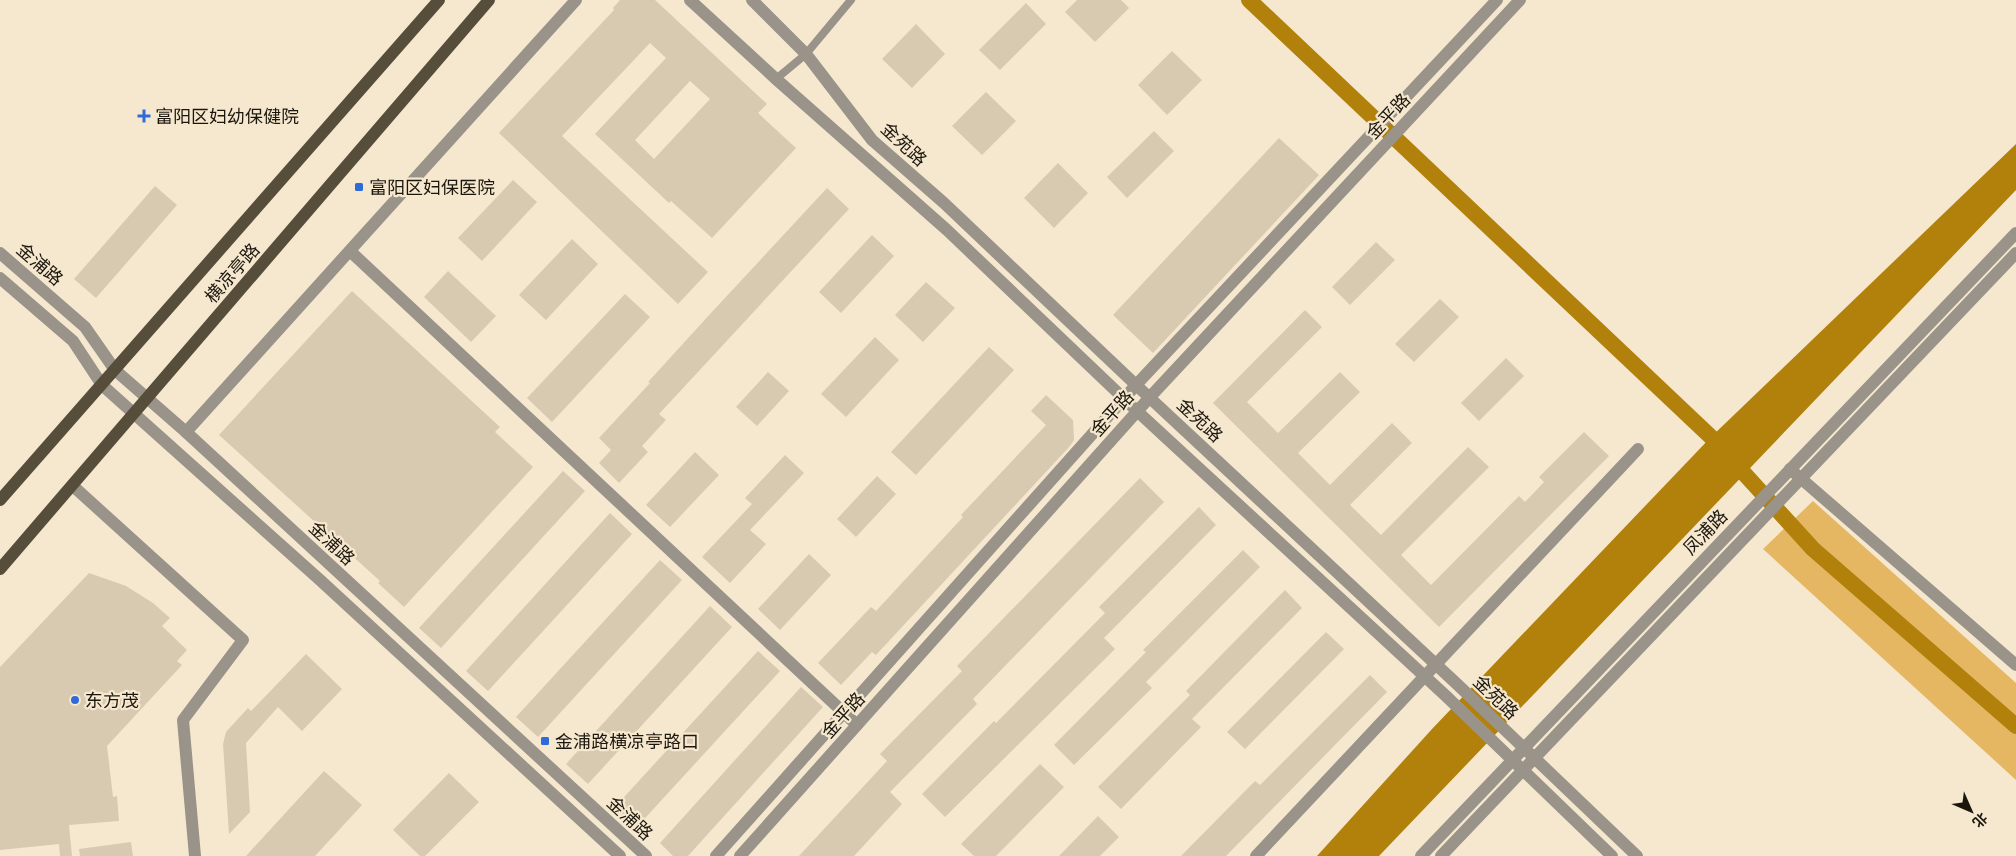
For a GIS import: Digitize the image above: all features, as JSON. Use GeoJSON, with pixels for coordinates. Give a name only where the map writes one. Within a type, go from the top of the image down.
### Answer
{"type":"FeatureCollection","features":[{"type":"Feature","properties":{"kind":"main road","name":"横凉亭路"},"geometry":{"type":"LineString","coordinates":[[0,500],[438,0]]}},
{"type":"Feature","properties":{"kind":"main road","name":"横凉亭路"},"geometry":{"type":"LineString","coordinates":[[0,568],[73,486],[489,0]]}},
{"type":"Feature","properties":{"kind":"street"},"geometry":{"type":"LineString","coordinates":[[186,432],[576,0]]}},
{"type":"Feature","properties":{"kind":"street","name":"金苑路"},"geometry":{"type":"LineString","coordinates":[[690,0],[776,79],[947,230],[1124,399],[1446,696],[1612,856]]}},
{"type":"Feature","properties":{"kind":"street","name":"金苑路"},"geometry":{"type":"LineString","coordinates":[[752,0],[806,54],[872,140],[944,203],[1136,385],[1437,665],[1636,856]]}},
{"type":"Feature","properties":{"kind":"street","name":"金平路"},"geometry":{"type":"LineString","coordinates":[[716,856],[1136,385],[1497,0]]}},
{"type":"Feature","properties":{"kind":"street","name":"金平路"},"geometry":{"type":"LineString","coordinates":[[740,856],[1137,411],[1520,0]]}},
{"type":"Feature","properties":{"kind":"street","name":"凤浦路"},"geometry":{"type":"LineString","coordinates":[[1421,856],[2016,233]]}},
{"type":"Feature","properties":{"kind":"street"},"geometry":{"type":"LineString","coordinates":[[350,251],[857,725]]}},
{"type":"Feature","properties":{"kind":"street","name":"金浦路"},"geometry":{"type":"LineString","coordinates":[[0,253],[85,327],[115,370],[186,432],[646,856]]}},
{"type":"Feature","properties":{"kind":"street","name":"凤浦路"},"geometry":{"type":"LineString","coordinates":[[1441,856],[2016,253]]}},
{"type":"Feature","properties":{"kind":"street","name":"金浦路"},"geometry":{"type":"LineString","coordinates":[[0,278],[73,341],[102,385],[326,586],[620,856]]}},
{"type":"Feature","properties":{"kind":"street"},"geometry":{"type":"LineString","coordinates":[[1256,856],[1638,449]]}},
{"type":"Feature","properties":{"kind":"street"},"geometry":{"type":"LineString","coordinates":[[1790,469],[2016,665]]}},
{"type":"Feature","properties":{"kind":"street"},"geometry":{"type":"LineString","coordinates":[[73,486],[243,640],[183,720],[195,856]]}},
{"type":"Feature","properties":{"kind":"lane"},"geometry":{"type":"LineString","coordinates":[[776,79],[806,54],[850,0]]}},
{"type":"Feature","properties":{"kind":"shaded area"},"geometry":{"type":"Polygon","coordinates":[[[2016,144],[2016,190],[1379,856],[1317,856],[1432,729],[1711,437],[2016,144]]]}},
{"type":"Feature","properties":{"kind":"shaded area"},"geometry":{"type":"Polygon","coordinates":[[[1813,501],[2016,683],[2016,780],[1763,549],[1813,501]]]}},
{"type":"Feature","properties":{"kind":"building"},"geometry":{"type":"Polygon","coordinates":[[[620,0],[655,0],[767,104],[758,113],[796,148],[712,238],[671,201],[669,203],[595,134],[666,58],[650,43],[562,136],[708,272],[678,304],[499,133],[614,10],[613,8],[620,0]],[[690,81],[635,140],[654,159],[710,99],[690,81]]]}},
{"type":"Feature","properties":{"kind":"building"},"geometry":{"type":"Polygon","coordinates":[[[1077,0],[1121,0],[1129,8],[1095,42],[1065,12],[1077,0]]]}},
{"type":"Feature","properties":{"kind":"building"},"geometry":{"type":"Polygon","coordinates":[[[1026,3],[1046,24],[1000,70],[979,50],[1026,3]]]}},
{"type":"Feature","properties":{"kind":"building"},"geometry":{"type":"Polygon","coordinates":[[[916,24],[945,54],[912,88],[882,59],[916,24]]]}},
{"type":"Feature","properties":{"kind":"building"},"geometry":{"type":"Polygon","coordinates":[[[1172,51],[1202,80],[1167,115],[1138,85],[1172,51]]]}},
{"type":"Feature","properties":{"kind":"building"},"geometry":{"type":"Polygon","coordinates":[[[986,92],[1016,121],[982,155],[952,126],[986,92]]]}},
{"type":"Feature","properties":{"kind":"building"},"geometry":{"type":"Polygon","coordinates":[[[1154,131],[1174,151],[1127,198],[1107,177],[1154,131]]]}},
{"type":"Feature","properties":{"kind":"building"},"geometry":{"type":"Polygon","coordinates":[[[1279,138],[1319,175],[1153,353],[1113,315],[1279,138]]]}},
{"type":"Feature","properties":{"kind":"building"},"geometry":{"type":"Polygon","coordinates":[[[1058,163],[1088,193],[1054,228],[1024,198],[1058,163]]]}},
{"type":"Feature","properties":{"kind":"building"},"geometry":{"type":"Polygon","coordinates":[[[513,180],[537,202],[482,261],[458,238],[513,180]]]}},
{"type":"Feature","properties":{"kind":"building"},"geometry":{"type":"Polygon","coordinates":[[[155,186],[177,205],[96,298],[74,279],[155,186]]]}},
{"type":"Feature","properties":{"kind":"building"},"geometry":{"type":"Polygon","coordinates":[[[827,188],[849,209],[659,414],[666,420],[642,446],[648,452],[619,483],[599,463],[611,450],[599,438],[650,383],[648,382],[827,188]]]}},
{"type":"Feature","properties":{"kind":"building"},"geometry":{"type":"Polygon","coordinates":[[[872,235],[894,256],[841,313],[819,292],[872,235]]]}},
{"type":"Feature","properties":{"kind":"building"},"geometry":{"type":"Polygon","coordinates":[[[572,239],[598,264],[546,320],[519,295],[572,239]]]}},
{"type":"Feature","properties":{"kind":"building"},"geometry":{"type":"Polygon","coordinates":[[[1376,242],[1395,260],[1350,305],[1332,287],[1376,242]]]}},
{"type":"Feature","properties":{"kind":"building"},"geometry":{"type":"Polygon","coordinates":[[[448,271],[496,316],[471,342],[424,297],[448,271]]]}},
{"type":"Feature","properties":{"kind":"building"},"geometry":{"type":"Polygon","coordinates":[[[926,282],[955,308],[923,342],[895,315],[926,282]]]}},
{"type":"Feature","properties":{"kind":"building"},"geometry":{"type":"Polygon","coordinates":[[[352,291],[500,427],[495,432],[533,467],[404,607],[378,583],[380,581],[219,435],[352,291]]]}},
{"type":"Feature","properties":{"kind":"building"},"geometry":{"type":"Polygon","coordinates":[[[625,294],[650,317],[552,422],[527,398],[625,294]]]}},
{"type":"Feature","properties":{"kind":"building"},"geometry":{"type":"Polygon","coordinates":[[[1440,299],[1459,317],[1414,362],[1395,344],[1440,299]]]}},
{"type":"Feature","properties":{"kind":"building"},"geometry":{"type":"Polygon","coordinates":[[[1305,310],[1322,327],[1247,402],[1278,433],[1340,372],[1360,392],[1298,453],[1330,485],[1392,423],[1412,443],[1350,505],[1381,535],[1468,447],[1489,467],[1401,555],[1431,585],[1519,496],[1525,502],[1544,482],[1539,477],[1584,432],[1609,456],[1439,627],[1213,403],[1305,310]]]}},
{"type":"Feature","properties":{"kind":"building"},"geometry":{"type":"Polygon","coordinates":[[[875,337],[899,360],[846,417],[821,394],[875,337]]]}},
{"type":"Feature","properties":{"kind":"building"},"geometry":{"type":"Polygon","coordinates":[[[989,347],[1014,370],[916,475],[891,452],[989,347]]]}},
{"type":"Feature","properties":{"kind":"building"},"geometry":{"type":"Polygon","coordinates":[[[1506,358],[1524,376],[1479,421],[1461,403],[1506,358]]]}},
{"type":"Feature","properties":{"kind":"building"},"geometry":{"type":"Polygon","coordinates":[[[768,372],[789,391],[757,426],[736,407],[768,372]]]}},
{"type":"Feature","properties":{"kind":"building"},"geometry":{"type":"Polygon","coordinates":[[[1046,395],[1073,420],[1074,440],[1070,446],[876,655],[872,652],[841,685],[818,663],[871,607],[876,611],[963,517],[961,515],[1046,425],[1031,411],[1046,395]]]}},
{"type":"Feature","properties":{"kind":"building"},"geometry":{"type":"Polygon","coordinates":[[[695,452],[719,475],[670,527],[646,505],[695,452]]]}},
{"type":"Feature","properties":{"kind":"building"},"geometry":{"type":"Polygon","coordinates":[[[785,455],[804,473],[750,530],[766,544],[730,583],[702,557],[752,504],[745,498],[785,455]]]}},
{"type":"Feature","properties":{"kind":"building"},"geometry":{"type":"Polygon","coordinates":[[[563,471],[585,491],[441,648],[419,628],[563,471]]]}},
{"type":"Feature","properties":{"kind":"building"},"geometry":{"type":"Polygon","coordinates":[[[877,476],[896,494],[856,537],[837,519],[877,476]]]}},
{"type":"Feature","properties":{"kind":"building"},"geometry":{"type":"Polygon","coordinates":[[[1140,478],[1164,502],[973,699],[977,704],[890,792],[902,804],[854,856],[799,856],[887,761],[880,754],[962,671],[957,666],[1140,478]]]}},
{"type":"Feature","properties":{"kind":"building"},"geometry":{"type":"Polygon","coordinates":[[[1199,507],[1216,525],[1104,638],[1115,649],[945,817],[922,794],[994,721],[996,723],[1105,613],[1099,607],[1199,507]]]}},
{"type":"Feature","properties":{"kind":"building"},"geometry":{"type":"Polygon","coordinates":[[[610,513],[632,534],[488,691],[466,671],[610,513]]]}},
{"type":"Feature","properties":{"kind":"building"},"geometry":{"type":"Polygon","coordinates":[[[1243,550],[1260,567],[1146,682],[1152,688],[1074,765],[1054,745],[1146,652],[1143,650],[1243,550]]]}},
{"type":"Feature","properties":{"kind":"building"},"geometry":{"type":"Polygon","coordinates":[[[809,554],[831,575],[780,630],[758,609],[809,554]]]}},
{"type":"Feature","properties":{"kind":"building"},"geometry":{"type":"Polygon","coordinates":[[[660,560],[682,580],[538,737],[516,717],[660,560]]]}},
{"type":"Feature","properties":{"kind":"building","name":"东方茂"},"geometry":{"type":"Polygon","coordinates":[[[89,573],[126,586],[153,603],[170,618],[162,626],[187,650],[177,661],[182,665],[107,746],[113,797],[117,796],[119,821],[69,825],[72,856],[60,856],[59,844],[0,850],[0,667],[89,573]]]}},
{"type":"Feature","properties":{"kind":"building"},"geometry":{"type":"Polygon","coordinates":[[[1285,590],[1302,608],[1192,719],[1201,727],[1121,809],[1098,787],[1190,695],[1186,691],[1285,590]]]}},
{"type":"Feature","properties":{"kind":"building"},"geometry":{"type":"Polygon","coordinates":[[[710,606],[732,627],[588,784],[566,764],[710,606]]]}},
{"type":"Feature","properties":{"kind":"building"},"geometry":{"type":"Polygon","coordinates":[[[1326,632],[1344,649],[1245,749],[1227,732],[1326,632]]]}},
{"type":"Feature","properties":{"kind":"building"},"geometry":{"type":"Polygon","coordinates":[[[758,651],[780,671],[636,828],[614,808],[758,651]]]}},
{"type":"Feature","properties":{"kind":"building"},"geometry":{"type":"Polygon","coordinates":[[[306,654],[342,689],[302,731],[278,707],[246,743],[250,812],[229,834],[223,744],[226,732],[248,708],[251,711],[306,654]]]}},
{"type":"Feature","properties":{"kind":"building"},"geometry":{"type":"Polygon","coordinates":[[[1370,675],[1387,692],[1226,856],[1181,856],[1255,781],[1260,785],[1370,675]]]}},
{"type":"Feature","properties":{"kind":"building"},"geometry":{"type":"Polygon","coordinates":[[[801,687],[823,707],[688,856],[673,856],[660,843],[801,687]]]}},
{"type":"Feature","properties":{"kind":"building"},"geometry":{"type":"Polygon","coordinates":[[[1040,764],[1064,787],[996,856],[974,856],[961,844],[1040,764]]]}},
{"type":"Feature","properties":{"kind":"building"},"geometry":{"type":"Polygon","coordinates":[[[324,771],[362,805],[315,856],[246,856],[324,771]]]}},
{"type":"Feature","properties":{"kind":"building"},"geometry":{"type":"Polygon","coordinates":[[[449,773],[479,802],[425,856],[420,856],[393,830],[449,773]]]}},
{"type":"Feature","properties":{"kind":"building"},"geometry":{"type":"Polygon","coordinates":[[[1098,816],[1119,837],[1100,856],[1059,856],[1098,816]]]}},
{"type":"Feature","properties":{"kind":"building"},"geometry":{"type":"Polygon","coordinates":[[[131,842],[133,856],[80,856],[79,849],[131,842]]]}},
{"type":"Feature","properties":{"kind":"waterway"},"geometry":{"type":"LineString","coordinates":[[1249,0],[1711,437],[1813,549],[2016,726]]}},
{"type":"Feature","properties":{"kind":"place","name":"富阳区妇幼保健院"},"geometry":{"type":"Point","coordinates":[144,116]}},
{"type":"Feature","properties":{"kind":"place","name":"富阳区妇保医院"},"geometry":{"type":"Point","coordinates":[359,187]}},
{"type":"Feature","properties":{"kind":"place","name":"东方茂"},"geometry":{"type":"Point","coordinates":[75,700]}},
{"type":"Feature","properties":{"kind":"place","name":"金浦路横凉亭路口"},"geometry":{"type":"Point","coordinates":[545,741]}}]}
